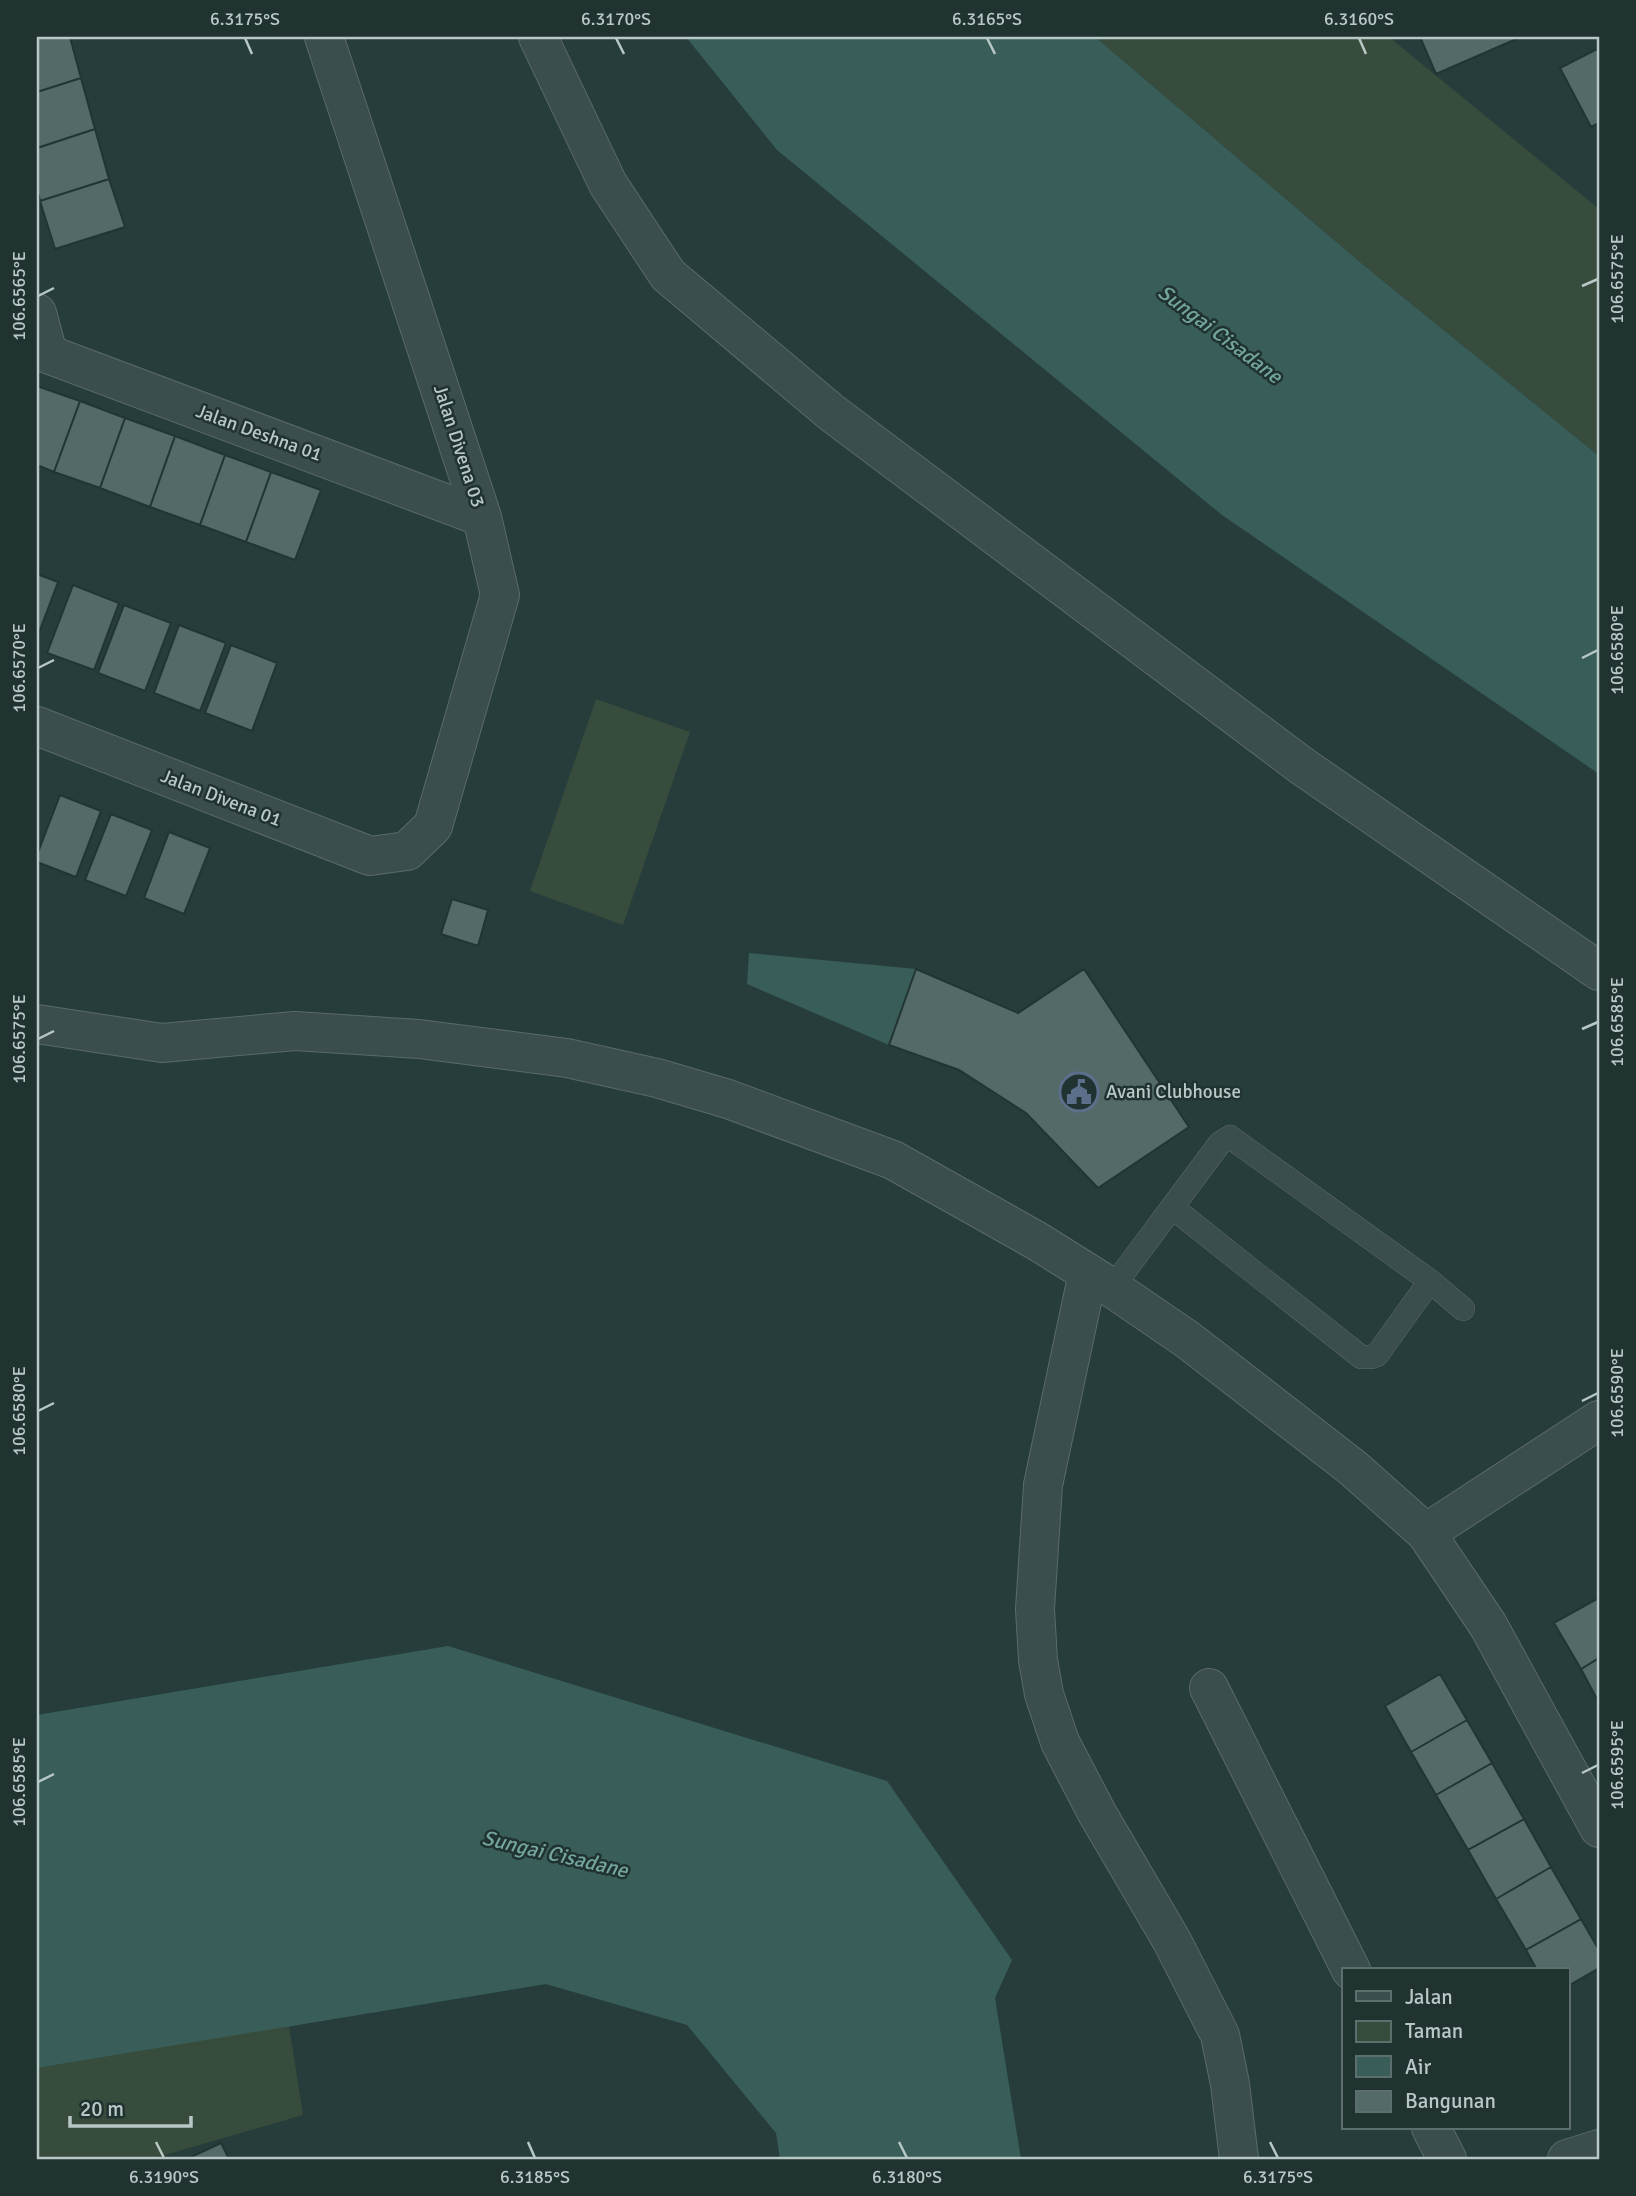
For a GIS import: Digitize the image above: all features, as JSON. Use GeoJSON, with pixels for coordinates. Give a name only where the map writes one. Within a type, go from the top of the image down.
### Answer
{"type":"FeatureCollection","features":[{"type":"Feature","properties":{"kind":"street","name":"Jalan Divena 03"},"geometry":{"type":"LineString","coordinates":[[324,37],[482,517],[500,595],[433,826],[407,851]]}},
{"type":"Feature","properties":{"kind":"street"},"geometry":{"type":"LineString","coordinates":[[538,37],[608,184],[668,275],[832,412],[1302,765],[1599,971]]}},
{"type":"Feature","properties":{"kind":"street"},"geometry":{"type":"LineString","coordinates":[[37,313],[42,352]]}},
{"type":"Feature","properties":{"kind":"street","name":"Jalan Deshna 01"},"geometry":{"type":"LineString","coordinates":[[42,352],[482,517]]}},
{"type":"Feature","properties":{"kind":"street","name":"Jalan Divena 01"},"geometry":{"type":"LineString","coordinates":[[37,726],[370,856],[407,851]]}},
{"type":"Feature","properties":{"kind":"street"},"geometry":{"type":"LineString","coordinates":[[37,1024],[162,1044],[295,1031],[419,1039],[567,1058],[657,1078],[801,1125],[893,1160],[1037,1241],[1188,1340],[1353,1468],[1426,1533],[1488,1625],[1599,1828]]}},
{"type":"Feature","properties":{"kind":"street"},"geometry":{"type":"LineString","coordinates":[[1100,1280],[1043,1485],[1035,1609],[1038,1660],[1044,1695],[1060,1742],[1097,1813],[1172,1941],[1220,2035],[1230,2084],[1239,2159]]}},
{"type":"Feature","properties":{"kind":"street"},"geometry":{"type":"LineString","coordinates":[[1426,1533],[1599,1420]]}},
{"type":"Feature","properties":{"kind":"street"},"geometry":{"type":"LineString","coordinates":[[1209,1688],[1350,1968]]}},
{"type":"Feature","properties":{"kind":"street"},"geometry":{"type":"LineString","coordinates":[[1432,2130],[1447,2159]]}},
{"type":"Feature","properties":{"kind":"street"},"geometry":{"type":"LineString","coordinates":[[1567,2159],[1599,2149]]}},
{"type":"Feature","properties":{"kind":"lane"},"geometry":{"type":"LineString","coordinates":[[1100,1280],[1173,1208],[1220,1143],[1234,1138],[1430,1281],[1463,1309]]}},
{"type":"Feature","properties":{"kind":"lane"},"geometry":{"type":"LineString","coordinates":[[1173,1208],[1361,1357],[1377,1355],[1430,1281]]}},
{"type":"Feature","properties":{"kind":"green space"},"geometry":{"type":"Polygon","coordinates":[[[1095,37],[1389,37],[1599,209],[1599,456],[1367,268],[1095,37]]]}},
{"type":"Feature","properties":{"kind":"green space"},"geometry":{"type":"Polygon","coordinates":[[[596,699],[690,732],[623,925],[530,891],[596,699]]]}},
{"type":"Feature","properties":{"kind":"green space"},"geometry":{"type":"Polygon","coordinates":[[[289,2026],[303,2115],[151,2159],[37,2159],[37,2068],[289,2026]]]}},
{"type":"Feature","properties":{"kind":"water","name":"Sungai Cisadane"},"geometry":{"type":"Polygon","coordinates":[[[686,37],[1095,37],[1367,268],[1599,456],[1599,774],[1222,515],[777,150],[686,37]]]}},
{"type":"Feature","properties":{"kind":"water"},"geometry":{"type":"Polygon","coordinates":[[[749,953],[916,969],[889,1045],[747,984],[749,953]]]}},
{"type":"Feature","properties":{"kind":"water","name":"Sungai Cisadane"},"geometry":{"type":"Polygon","coordinates":[[[448,1646],[887,1781],[1012,1960],[995,1998],[1021,2159],[780,2159],[776,2133],[687,2025],[546,1984],[37,2068],[37,1715],[448,1646]]]}},
{"type":"Feature","properties":{"kind":"building"},"geometry":{"type":"Polygon","coordinates":[[[70,37],[81,78],[37,92],[37,38],[70,37]]]}},
{"type":"Feature","properties":{"kind":"building"},"geometry":{"type":"Polygon","coordinates":[[[1420,37],[1521,37],[1436,74],[1420,37]]]}},
{"type":"Feature","properties":{"kind":"building"},"geometry":{"type":"Polygon","coordinates":[[[1599,48],[1599,123],[1591,127],[1560,68],[1599,48]]]}},
{"type":"Feature","properties":{"kind":"building"},"geometry":{"type":"Polygon","coordinates":[[[81,78],[95,129],[37,148],[37,92],[81,78]]]}},
{"type":"Feature","properties":{"kind":"building"},"geometry":{"type":"Polygon","coordinates":[[[95,129],[109,179],[40,201],[37,189],[37,148],[95,129]]]}},
{"type":"Feature","properties":{"kind":"building"},"geometry":{"type":"Polygon","coordinates":[[[109,179],[125,227],[55,249],[40,201],[109,179]]]}},
{"type":"Feature","properties":{"kind":"building"},"geometry":{"type":"Polygon","coordinates":[[[37,386],[80,401],[54,472],[37,465],[37,386]]]}},
{"type":"Feature","properties":{"kind":"building"},"geometry":{"type":"Polygon","coordinates":[[[80,401],[125,418],[100,488],[54,472],[80,401]]]}},
{"type":"Feature","properties":{"kind":"building"},"geometry":{"type":"Polygon","coordinates":[[[125,418],[175,436],[150,507],[100,488],[125,418]]]}},
{"type":"Feature","properties":{"kind":"building"},"geometry":{"type":"Polygon","coordinates":[[[175,436],[225,455],[200,525],[150,507],[175,436]]]}},
{"type":"Feature","properties":{"kind":"building"},"geometry":{"type":"Polygon","coordinates":[[[225,455],[271,472],[246,542],[200,525],[225,455]]]}},
{"type":"Feature","properties":{"kind":"building"},"geometry":{"type":"Polygon","coordinates":[[[271,472],[321,490],[295,560],[246,542],[271,472]]]}},
{"type":"Feature","properties":{"kind":"building"},"geometry":{"type":"Polygon","coordinates":[[[37,574],[58,582],[37,638],[37,574]]]}},
{"type":"Feature","properties":{"kind":"building"},"geometry":{"type":"Polygon","coordinates":[[[73,585],[119,603],[94,670],[47,653],[73,585]]]}},
{"type":"Feature","properties":{"kind":"building"},"geometry":{"type":"Polygon","coordinates":[[[124,605],[171,623],[145,691],[98,673],[124,605]]]}},
{"type":"Feature","properties":{"kind":"building"},"geometry":{"type":"Polygon","coordinates":[[[179,625],[226,643],[200,711],[154,693],[179,625]]]}},
{"type":"Feature","properties":{"kind":"building"},"geometry":{"type":"Polygon","coordinates":[[[231,645],[277,663],[252,731],[205,713],[231,645]]]}},
{"type":"Feature","properties":{"kind":"building"},"geometry":{"type":"Polygon","coordinates":[[[60,795],[101,811],[76,877],[37,862],[37,855],[60,795]]]}},
{"type":"Feature","properties":{"kind":"building"},"geometry":{"type":"Polygon","coordinates":[[[111,814],[152,830],[126,896],[85,880],[111,814]]]}},
{"type":"Feature","properties":{"kind":"building"},"geometry":{"type":"Polygon","coordinates":[[[169,832],[210,848],[184,914],[144,898],[169,832]]]}},
{"type":"Feature","properties":{"kind":"building"},"geometry":{"type":"Polygon","coordinates":[[[452,899],[488,910],[478,946],[441,934],[452,899]]]}},
{"type":"Feature","properties":{"kind":"building","name":"Avani Clubhouse"},"geometry":{"type":"Polygon","coordinates":[[[916,969],[1018,1013],[1084,969],[1189,1127],[1098,1188],[1026,1113],[959,1070],[889,1045],[916,969]]]}},
{"type":"Feature","properties":{"kind":"building"},"geometry":{"type":"Polygon","coordinates":[[[1599,1598],[1599,1658],[1581,1669],[1554,1623],[1599,1598]]]}},
{"type":"Feature","properties":{"kind":"building"},"geometry":{"type":"Polygon","coordinates":[[[1599,1658],[1599,1703],[1581,1669],[1599,1658]]]}},
{"type":"Feature","properties":{"kind":"building"},"geometry":{"type":"Polygon","coordinates":[[[1440,1674],[1467,1720],[1411,1752],[1385,1706],[1440,1674]]]}},
{"type":"Feature","properties":{"kind":"building"},"geometry":{"type":"Polygon","coordinates":[[[1467,1720],[1492,1763],[1436,1795],[1411,1752],[1467,1720]]]}},
{"type":"Feature","properties":{"kind":"building"},"geometry":{"type":"Polygon","coordinates":[[[1492,1763],[1524,1819],[1468,1850],[1436,1795],[1492,1763]]]}},
{"type":"Feature","properties":{"kind":"building"},"geometry":{"type":"Polygon","coordinates":[[[1524,1819],[1551,1867],[1496,1899],[1468,1850],[1524,1819]]]}},
{"type":"Feature","properties":{"kind":"building"},"geometry":{"type":"Polygon","coordinates":[[[1551,1867],[1581,1919],[1526,1950],[1496,1899],[1551,1867]]]}},
{"type":"Feature","properties":{"kind":"building"},"geometry":{"type":"Polygon","coordinates":[[[1581,1919],[1599,1950],[1599,1968],[1570,1985],[1570,1968],[1536,1968],[1526,1950],[1581,1919]]]}},
{"type":"Feature","properties":{"kind":"building"},"geometry":{"type":"Polygon","coordinates":[[[221,2143],[229,2159],[186,2159],[191,2157],[221,2143]]]}},
{"type":"Feature","properties":{"kind":"place","name":"Avani Clubhouse"},"geometry":{"type":"Point","coordinates":[1079,1092]}}]}
